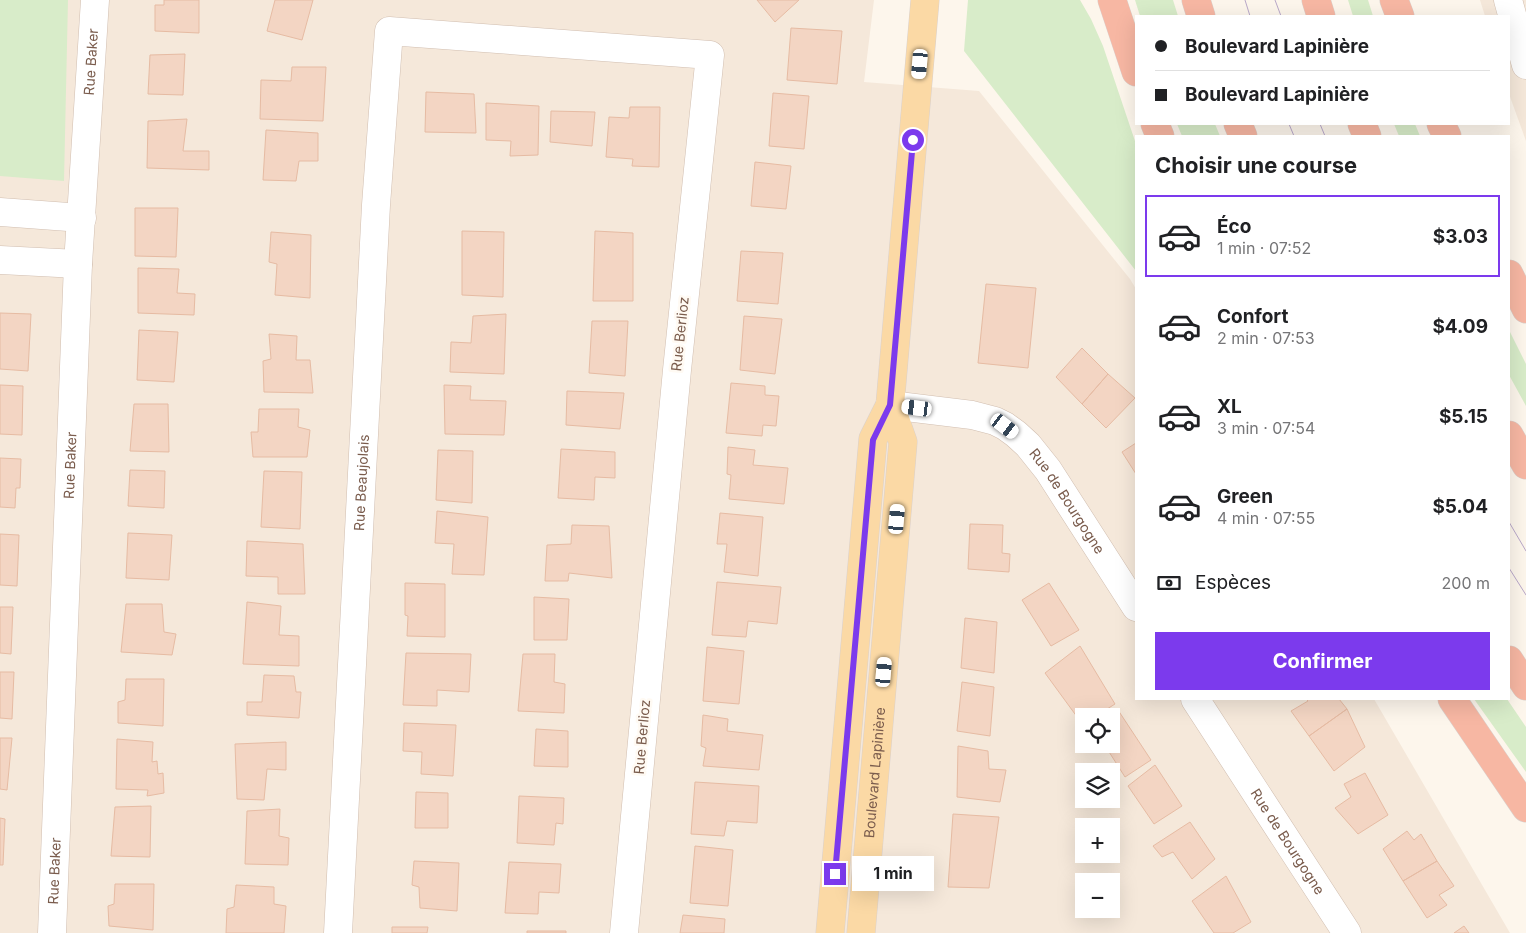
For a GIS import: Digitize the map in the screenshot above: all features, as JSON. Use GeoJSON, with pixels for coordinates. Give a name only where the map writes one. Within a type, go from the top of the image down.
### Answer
{"type":"FeatureCollection","features":[{"type":"Feature","properties":{"kind":"highway"},"geometry":{"type":"LineString","coordinates":[[1112,0],[1135,69]]}},
{"type":"Feature","properties":{"kind":"highway"},"geometry":{"type":"LineString","coordinates":[[1196,0],[1201,15]]}},
{"type":"Feature","properties":{"kind":"highway"},"geometry":{"type":"LineString","coordinates":[[1316,0],[1321,15]]}},
{"type":"Feature","properties":{"kind":"highway"},"geometry":{"type":"LineString","coordinates":[[1394,0],[1400,15]]}},
{"type":"Feature","properties":{"kind":"highway"},"geometry":{"type":"LineString","coordinates":[[1510,276],[1526,309]]}},
{"type":"Feature","properties":{"kind":"highway"},"geometry":{"type":"LineString","coordinates":[[1510,437],[1526,465]]}},
{"type":"Feature","properties":{"kind":"highway"},"geometry":{"type":"LineString","coordinates":[[1510,662],[1526,686]]}},
{"type":"Feature","properties":{"kind":"highway"},"geometry":{"type":"LineString","coordinates":[[1453,700],[1526,808]]}},
{"type":"Feature","properties":{"kind":"main road","name":"Boulevard Lapinière"},"geometry":{"type":"LineString","coordinates":[[830,933],[873,440],[890,405],[925,0]]}},
{"type":"Feature","properties":{"kind":"main road","name":"Boulevard Lapinière"},"geometry":{"type":"LineString","coordinates":[[862,933],[903,442],[890,405]]}},
{"type":"Feature","properties":{"kind":"street","name":"Rue Baker"},"geometry":{"type":"LineString","coordinates":[[52,933],[78,264],[95,0]]}},
{"type":"Feature","properties":{"kind":"street"},"geometry":{"type":"LineString","coordinates":[[1508,0],[1526,64]]}},
{"type":"Feature","properties":{"kind":"street","name":"Rue Beaujolais"},"geometry":{"type":"LineString","coordinates":[[338,933],[376,205],[389,31]]}},
{"type":"Feature","properties":{"kind":"street","name":"Rue Berlioz"},"geometry":{"type":"LineString","coordinates":[[389,31],[710,55],[676,370],[624,933]]}},
{"type":"Feature","properties":{"kind":"street"},"geometry":{"type":"LineString","coordinates":[[0,212],[82,218]]}},
{"type":"Feature","properties":{"kind":"street"},"geometry":{"type":"LineString","coordinates":[[0,260],[78,264]]}},
{"type":"Feature","properties":{"kind":"street","name":"Rue de Bourgogne"},"geometry":{"type":"LineString","coordinates":[[890,405],[972,415],[995,421],[1016,434],[1038,456],[1048,470],[1135,605]]}},
{"type":"Feature","properties":{"kind":"street","name":"Rue de Bourgogne"},"geometry":{"type":"LineString","coordinates":[[1196,700],[1347,933]]}},
{"type":"Feature","properties":{"kind":"shaded area"},"geometry":{"type":"Polygon","coordinates":[[[0,0],[874,0],[864,82],[979,91],[1135,287],[1135,700],[1375,700],[1510,933],[0,933],[0,0]]]}},
{"type":"Feature","properties":{"kind":"shaded area"},"geometry":{"type":"Polygon","coordinates":[[[1480,0],[1526,0],[1526,141],[1510,97],[1510,15],[1485,15],[1480,0]]]}},
{"type":"Feature","properties":{"kind":"green space"},"geometry":{"type":"Polygon","coordinates":[[[0,0],[68,0],[64,181],[0,176],[0,0]]]}},
{"type":"Feature","properties":{"kind":"green space"},"geometry":{"type":"Polygon","coordinates":[[[968,0],[1080,0],[1103,46],[1135,141],[1135,270],[964,51],[968,0]]]}},
{"type":"Feature","properties":{"kind":"green space"},"geometry":{"type":"Polygon","coordinates":[[[1135,0],[1173,0],[1178,15],[1140,15],[1135,0]]]}},
{"type":"Feature","properties":{"kind":"green space"},"geometry":{"type":"Polygon","coordinates":[[[1348,0],[1368,0],[1373,15],[1353,15],[1348,0]]]}},
{"type":"Feature","properties":{"kind":"green space"},"geometry":{"type":"Polygon","coordinates":[[[1177,125],[1215,125],[1220,135],[1182,135],[1177,125]]]}},
{"type":"Feature","properties":{"kind":"green space"},"geometry":{"type":"Polygon","coordinates":[[[1394,125],[1415,125],[1420,135],[1399,135],[1394,125]]]}},
{"type":"Feature","properties":{"kind":"green space"},"geometry":{"type":"Polygon","coordinates":[[[1510,332],[1526,364],[1526,406],[1510,377],[1510,332]]]}},
{"type":"Feature","properties":{"kind":"green space"},"geometry":{"type":"Polygon","coordinates":[[[1475,700],[1508,700],[1526,727],[1526,772],[1475,700]]]}},
{"type":"Feature","properties":{"kind":"building"},"geometry":{"type":"Polygon","coordinates":[[[164,0],[199,0],[199,33],[155,31],[155,5],[164,5],[164,0]]]}},
{"type":"Feature","properties":{"kind":"building"},"geometry":{"type":"Polygon","coordinates":[[[275,0],[313,0],[302,40],[267,31],[275,0]]]}},
{"type":"Feature","properties":{"kind":"building"},"geometry":{"type":"Polygon","coordinates":[[[757,0],[799,0],[775,22],[757,0]]]}},
{"type":"Feature","properties":{"kind":"building"},"geometry":{"type":"Polygon","coordinates":[[[791,28],[842,31],[837,84],[787,80],[791,28]]]}},
{"type":"Feature","properties":{"kind":"building"},"geometry":{"type":"Polygon","coordinates":[[[185,54],[183,95],[148,94],[150,55],[185,54]]]}},
{"type":"Feature","properties":{"kind":"building"},"geometry":{"type":"Polygon","coordinates":[[[292,67],[326,67],[323,121],[260,119],[261,80],[291,81],[292,67]]]}},
{"type":"Feature","properties":{"kind":"building"},"geometry":{"type":"Polygon","coordinates":[[[426,92],[474,94],[476,133],[425,132],[426,92]]]}},
{"type":"Feature","properties":{"kind":"building"},"geometry":{"type":"Polygon","coordinates":[[[773,93],[809,96],[804,149],[769,146],[773,93]]]}},
{"type":"Feature","properties":{"kind":"building"},"geometry":{"type":"Polygon","coordinates":[[[486,103],[539,106],[538,155],[510,156],[511,141],[486,140],[486,103]]]}},
{"type":"Feature","properties":{"kind":"building"},"geometry":{"type":"Polygon","coordinates":[[[630,107],[660,107],[659,167],[632,166],[633,159],[606,157],[609,117],[629,118],[630,107]]]}},
{"type":"Feature","properties":{"kind":"building"},"geometry":{"type":"Polygon","coordinates":[[[551,111],[595,112],[592,146],[550,142],[551,111]]]}},
{"type":"Feature","properties":{"kind":"building"},"geometry":{"type":"Polygon","coordinates":[[[187,119],[183,151],[209,151],[209,170],[147,168],[148,121],[187,119]]]}},
{"type":"Feature","properties":{"kind":"building"},"geometry":{"type":"Polygon","coordinates":[[[266,130],[318,133],[318,161],[299,161],[296,181],[263,180],[266,130]]]}},
{"type":"Feature","properties":{"kind":"building"},"geometry":{"type":"Polygon","coordinates":[[[755,162],[791,166],[786,209],[751,206],[755,162]]]}},
{"type":"Feature","properties":{"kind":"building"},"geometry":{"type":"Polygon","coordinates":[[[135,208],[178,208],[176,257],[135,256],[135,208]]]}},
{"type":"Feature","properties":{"kind":"building"},"geometry":{"type":"Polygon","coordinates":[[[462,231],[504,232],[503,297],[462,295],[462,231]]]}},
{"type":"Feature","properties":{"kind":"building"},"geometry":{"type":"Polygon","coordinates":[[[595,231],[633,233],[633,301],[593,301],[595,231]]]}},
{"type":"Feature","properties":{"kind":"building"},"geometry":{"type":"Polygon","coordinates":[[[271,232],[311,235],[310,298],[275,295],[277,264],[269,262],[271,232]]]}},
{"type":"Feature","properties":{"kind":"building"},"geometry":{"type":"Polygon","coordinates":[[[741,251],[783,253],[778,304],[737,301],[741,251]]]}},
{"type":"Feature","properties":{"kind":"building"},"geometry":{"type":"Polygon","coordinates":[[[138,268],[179,269],[177,293],[195,294],[194,315],[138,313],[138,268]]]}},
{"type":"Feature","properties":{"kind":"building"},"geometry":{"type":"Polygon","coordinates":[[[986,284],[1036,288],[1028,368],[978,363],[986,284]]]}},
{"type":"Feature","properties":{"kind":"building"},"geometry":{"type":"Polygon","coordinates":[[[0,313],[31,314],[28,371],[0,369],[0,313]]]}},
{"type":"Feature","properties":{"kind":"building"},"geometry":{"type":"Polygon","coordinates":[[[506,314],[504,374],[450,372],[451,342],[471,343],[473,316],[506,314]]]}},
{"type":"Feature","properties":{"kind":"building"},"geometry":{"type":"Polygon","coordinates":[[[744,316],[782,319],[775,374],[740,370],[744,316]]]}},
{"type":"Feature","properties":{"kind":"building"},"geometry":{"type":"Polygon","coordinates":[[[592,321],[628,321],[625,376],[589,373],[592,321]]]}},
{"type":"Feature","properties":{"kind":"building"},"geometry":{"type":"Polygon","coordinates":[[[139,330],[178,332],[174,382],[137,380],[139,330]]]}},
{"type":"Feature","properties":{"kind":"building"},"geometry":{"type":"Polygon","coordinates":[[[269,334],[297,336],[296,360],[310,360],[313,393],[264,392],[263,361],[271,359],[269,334]]]}},
{"type":"Feature","properties":{"kind":"building"},"geometry":{"type":"Polygon","coordinates":[[[1082,348],[1108,374],[1082,404],[1056,377],[1082,348]]]}},
{"type":"Feature","properties":{"kind":"building"},"geometry":{"type":"Polygon","coordinates":[[[1108,374],[1135,398],[1106,428],[1082,404],[1108,374]]]}},
{"type":"Feature","properties":{"kind":"building"},"geometry":{"type":"Polygon","coordinates":[[[731,383],[765,386],[765,395],[779,396],[776,426],[763,425],[762,436],[726,433],[731,383]]]}},
{"type":"Feature","properties":{"kind":"building"},"geometry":{"type":"Polygon","coordinates":[[[0,385],[23,386],[22,435],[0,434],[0,385]]]}},
{"type":"Feature","properties":{"kind":"building"},"geometry":{"type":"Polygon","coordinates":[[[444,385],[471,386],[470,400],[506,401],[504,435],[445,434],[444,385]]]}},
{"type":"Feature","properties":{"kind":"building"},"geometry":{"type":"Polygon","coordinates":[[[567,391],[624,393],[620,429],[566,425],[567,391]]]}},
{"type":"Feature","properties":{"kind":"building"},"geometry":{"type":"Polygon","coordinates":[[[134,404],[168,404],[169,452],[130,451],[134,404]]]}},
{"type":"Feature","properties":{"kind":"building"},"geometry":{"type":"Polygon","coordinates":[[[259,409],[299,409],[298,427],[310,430],[307,457],[253,457],[251,432],[258,432],[259,409]]]}},
{"type":"Feature","properties":{"kind":"building"},"geometry":{"type":"Polygon","coordinates":[[[1135,444],[1135,472],[1122,452],[1135,444]]]}},
{"type":"Feature","properties":{"kind":"building"},"geometry":{"type":"Polygon","coordinates":[[[728,447],[755,450],[753,465],[788,468],[784,504],[729,499],[731,475],[727,474],[728,447]]]}},
{"type":"Feature","properties":{"kind":"building"},"geometry":{"type":"Polygon","coordinates":[[[561,449],[615,452],[615,478],[595,477],[594,500],[558,498],[561,449]]]}},
{"type":"Feature","properties":{"kind":"building"},"geometry":{"type":"Polygon","coordinates":[[[438,450],[473,451],[472,503],[436,500],[438,450]]]}},
{"type":"Feature","properties":{"kind":"building"},"geometry":{"type":"Polygon","coordinates":[[[0,458],[21,459],[20,488],[16,488],[15,508],[0,507],[0,458]]]}},
{"type":"Feature","properties":{"kind":"building"},"geometry":{"type":"Polygon","coordinates":[[[130,470],[165,471],[164,508],[128,506],[130,470]]]}},
{"type":"Feature","properties":{"kind":"building"},"geometry":{"type":"Polygon","coordinates":[[[264,471],[302,472],[300,529],[261,527],[264,471]]]}},
{"type":"Feature","properties":{"kind":"building"},"geometry":{"type":"Polygon","coordinates":[[[437,511],[488,517],[484,575],[452,574],[454,544],[435,543],[437,511]]]}},
{"type":"Feature","properties":{"kind":"building"},"geometry":{"type":"Polygon","coordinates":[[[720,513],[763,517],[758,576],[724,572],[727,544],[717,544],[720,513]]]}},
{"type":"Feature","properties":{"kind":"building"},"geometry":{"type":"Polygon","coordinates":[[[970,524],[1003,525],[1002,553],[1010,554],[1009,572],[968,569],[970,524]]]}},
{"type":"Feature","properties":{"kind":"building"},"geometry":{"type":"Polygon","coordinates":[[[572,525],[609,526],[612,578],[569,573],[568,581],[545,581],[547,545],[571,544],[572,525]]]}},
{"type":"Feature","properties":{"kind":"building"},"geometry":{"type":"Polygon","coordinates":[[[128,533],[172,535],[169,580],[126,578],[128,533]]]}},
{"type":"Feature","properties":{"kind":"building"},"geometry":{"type":"Polygon","coordinates":[[[0,534],[19,535],[17,586],[0,585],[0,534]]]}},
{"type":"Feature","properties":{"kind":"building"},"geometry":{"type":"Polygon","coordinates":[[[247,541],[303,544],[305,594],[278,594],[278,577],[246,576],[247,541]]]}},
{"type":"Feature","properties":{"kind":"building"},"geometry":{"type":"Polygon","coordinates":[[[717,582],[781,587],[777,624],[748,621],[746,637],[712,635],[717,582]]]}},
{"type":"Feature","properties":{"kind":"building"},"geometry":{"type":"Polygon","coordinates":[[[405,583],[445,584],[445,637],[407,636],[408,616],[405,615],[405,583]]]}},
{"type":"Feature","properties":{"kind":"building"},"geometry":{"type":"Polygon","coordinates":[[[1049,583],[1079,630],[1051,646],[1022,600],[1049,583]]]}},
{"type":"Feature","properties":{"kind":"building"},"geometry":{"type":"Polygon","coordinates":[[[534,597],[569,599],[567,640],[534,640],[534,597]]]}},
{"type":"Feature","properties":{"kind":"building"},"geometry":{"type":"Polygon","coordinates":[[[247,602],[281,606],[279,635],[299,636],[299,666],[243,664],[247,602]]]}},
{"type":"Feature","properties":{"kind":"building"},"geometry":{"type":"Polygon","coordinates":[[[126,604],[162,604],[164,632],[176,634],[172,655],[121,652],[126,604]]]}},
{"type":"Feature","properties":{"kind":"building"},"geometry":{"type":"Polygon","coordinates":[[[0,607],[13,607],[11,654],[0,653],[0,607]]]}},
{"type":"Feature","properties":{"kind":"building"},"geometry":{"type":"Polygon","coordinates":[[[965,618],[997,622],[994,673],[961,668],[965,618]]]}},
{"type":"Feature","properties":{"kind":"building"},"geometry":{"type":"Polygon","coordinates":[[[1080,646],[1115,704],[1109,708],[1075,708],[1075,714],[1045,673],[1080,646]]]}},
{"type":"Feature","properties":{"kind":"building"},"geometry":{"type":"Polygon","coordinates":[[[707,647],[744,651],[739,704],[703,701],[707,647]]]}},
{"type":"Feature","properties":{"kind":"building"},"geometry":{"type":"Polygon","coordinates":[[[406,653],[471,654],[469,692],[437,690],[437,706],[403,705],[406,653]]]}},
{"type":"Feature","properties":{"kind":"building"},"geometry":{"type":"Polygon","coordinates":[[[523,654],[555,654],[554,682],[565,684],[564,713],[518,711],[523,654]]]}},
{"type":"Feature","properties":{"kind":"building"},"geometry":{"type":"Polygon","coordinates":[[[0,672],[14,672],[12,719],[0,718],[0,672]]]}},
{"type":"Feature","properties":{"kind":"building"},"geometry":{"type":"Polygon","coordinates":[[[264,675],[294,676],[296,692],[301,692],[299,718],[247,715],[247,702],[262,702],[264,675]]]}},
{"type":"Feature","properties":{"kind":"building"},"geometry":{"type":"Polygon","coordinates":[[[126,679],[164,679],[163,726],[118,723],[118,702],[125,700],[126,679]]]}},
{"type":"Feature","properties":{"kind":"building"},"geometry":{"type":"Polygon","coordinates":[[[962,682],[994,687],[990,736],[957,731],[962,682]]]}},
{"type":"Feature","properties":{"kind":"building"},"geometry":{"type":"Polygon","coordinates":[[[1340,700],[1347,709],[1309,736],[1291,711],[1308,701],[1340,700]]]}},
{"type":"Feature","properties":{"kind":"building"},"geometry":{"type":"Polygon","coordinates":[[[1347,709],[1365,747],[1334,771],[1309,736],[1347,709]]]}},
{"type":"Feature","properties":{"kind":"building"},"geometry":{"type":"Polygon","coordinates":[[[1120,713],[1151,760],[1125,777],[1120,769],[1120,763],[1116,763],[1110,753],[1120,753],[1120,713]]]}},
{"type":"Feature","properties":{"kind":"building"},"geometry":{"type":"Polygon","coordinates":[[[703,715],[728,719],[727,731],[763,735],[759,770],[703,766],[706,748],[701,746],[703,715]]]}},
{"type":"Feature","properties":{"kind":"building"},"geometry":{"type":"Polygon","coordinates":[[[404,723],[456,725],[453,776],[421,774],[422,752],[403,751],[404,723]]]}},
{"type":"Feature","properties":{"kind":"building"},"geometry":{"type":"Polygon","coordinates":[[[536,729],[568,731],[568,767],[534,766],[536,729]]]}},
{"type":"Feature","properties":{"kind":"building"},"geometry":{"type":"Polygon","coordinates":[[[0,738],[12,738],[7,790],[0,789],[0,738]]]}},
{"type":"Feature","properties":{"kind":"building"},"geometry":{"type":"Polygon","coordinates":[[[117,739],[153,742],[152,762],[157,761],[158,774],[163,773],[164,793],[147,796],[148,790],[116,789],[117,739]]]}},
{"type":"Feature","properties":{"kind":"building"},"geometry":{"type":"Polygon","coordinates":[[[286,742],[286,770],[267,769],[264,800],[237,799],[235,744],[286,742]]]}},
{"type":"Feature","properties":{"kind":"building"},"geometry":{"type":"Polygon","coordinates":[[[958,746],[988,751],[989,769],[1006,770],[1000,802],[957,797],[958,746]]]}},
{"type":"Feature","properties":{"kind":"building"},"geometry":{"type":"Polygon","coordinates":[[[1155,765],[1182,806],[1154,824],[1128,786],[1155,765]]]}},
{"type":"Feature","properties":{"kind":"building"},"geometry":{"type":"Polygon","coordinates":[[[1365,773],[1388,815],[1358,834],[1335,808],[1351,797],[1344,784],[1365,773]]]}},
{"type":"Feature","properties":{"kind":"building"},"geometry":{"type":"Polygon","coordinates":[[[695,782],[759,786],[757,823],[727,821],[724,836],[691,834],[695,782]]]}},
{"type":"Feature","properties":{"kind":"building"},"geometry":{"type":"Polygon","coordinates":[[[416,792],[448,793],[448,828],[415,828],[416,792]]]}},
{"type":"Feature","properties":{"kind":"building"},"geometry":{"type":"Polygon","coordinates":[[[519,796],[564,798],[563,824],[556,823],[554,845],[517,843],[519,796]]]}},
{"type":"Feature","properties":{"kind":"building"},"geometry":{"type":"Polygon","coordinates":[[[151,806],[150,857],[111,856],[115,807],[151,806]]]}},
{"type":"Feature","properties":{"kind":"building"},"geometry":{"type":"Polygon","coordinates":[[[280,809],[279,836],[289,838],[288,865],[245,864],[247,811],[280,809]]]}},
{"type":"Feature","properties":{"kind":"building"},"geometry":{"type":"Polygon","coordinates":[[[953,814],[999,817],[989,888],[948,887],[953,814]]]}},
{"type":"Feature","properties":{"kind":"building"},"geometry":{"type":"Polygon","coordinates":[[[0,818],[5,819],[3,865],[0,865],[0,818]]]}},
{"type":"Feature","properties":{"kind":"building"},"geometry":{"type":"Polygon","coordinates":[[[1190,822],[1215,859],[1192,879],[1173,852],[1162,857],[1153,846],[1190,822]]]}},
{"type":"Feature","properties":{"kind":"building"},"geometry":{"type":"Polygon","coordinates":[[[1407,831],[1414,840],[1421,834],[1437,861],[1403,881],[1383,849],[1407,831]]]}},
{"type":"Feature","properties":{"kind":"building"},"geometry":{"type":"Polygon","coordinates":[[[695,846],[733,850],[728,906],[690,903],[695,846]]]}},
{"type":"Feature","properties":{"kind":"building"},"geometry":{"type":"Polygon","coordinates":[[[414,861],[459,863],[457,911],[420,908],[419,887],[412,885],[414,861]]]}},
{"type":"Feature","properties":{"kind":"building"},"geometry":{"type":"Polygon","coordinates":[[[1437,861],[1454,886],[1439,895],[1447,905],[1427,918],[1403,881],[1437,861]]]}},
{"type":"Feature","properties":{"kind":"building"},"geometry":{"type":"Polygon","coordinates":[[[509,862],[561,864],[559,893],[539,892],[538,914],[505,913],[509,862]]]}},
{"type":"Feature","properties":{"kind":"building"},"geometry":{"type":"Polygon","coordinates":[[[1226,876],[1251,922],[1233,933],[1214,933],[1192,901],[1226,876]]]}},
{"type":"Feature","properties":{"kind":"building"},"geometry":{"type":"Polygon","coordinates":[[[115,884],[154,884],[153,930],[109,926],[108,906],[114,904],[115,884]]]}},
{"type":"Feature","properties":{"kind":"building"},"geometry":{"type":"Polygon","coordinates":[[[236,885],[274,887],[274,904],[286,906],[284,933],[226,933],[227,909],[234,907],[236,885]]]}},
{"type":"Feature","properties":{"kind":"building"},"geometry":{"type":"Polygon","coordinates":[[[683,915],[725,919],[724,933],[680,933],[683,915]]]}},
{"type":"Feature","properties":{"kind":"building"},"geometry":{"type":"Polygon","coordinates":[[[1464,926],[1469,933],[1454,933],[1464,926]]]}},
{"type":"Feature","properties":{"kind":"building"},"geometry":{"type":"Polygon","coordinates":[[[392,927],[428,927],[427,933],[392,933],[392,927]]]}},
{"type":"Feature","properties":{"kind":"building"},"geometry":{"type":"Polygon","coordinates":[[[527,931],[566,931],[566,933],[527,933],[527,931]]]}},
{"type":"Feature","properties":{"kind":"tram line"},"geometry":{"type":"LineString","coordinates":[[1245,0],[1250,15]]}},
{"type":"Feature","properties":{"kind":"tram line"},"geometry":{"type":"LineString","coordinates":[[1275,0],[1281,15]]}},
{"type":"Feature","properties":{"kind":"tram line"},"geometry":{"type":"LineString","coordinates":[[1289,125],[1294,135]]}},
{"type":"Feature","properties":{"kind":"tram line"},"geometry":{"type":"LineString","coordinates":[[1320,125],[1325,135]]}},
{"type":"Feature","properties":{"kind":"tram line"},"geometry":{"type":"LineString","coordinates":[[1510,524],[1526,551]]}},
{"type":"Feature","properties":{"kind":"tram line"},"geometry":{"type":"LineString","coordinates":[[1510,570],[1526,595]]}},
{"type":"Feature","properties":{"kind":"route"},"geometry":{"type":"LineString","coordinates":[[835,874],[873,440],[890,405],[913,140]]}}]}
